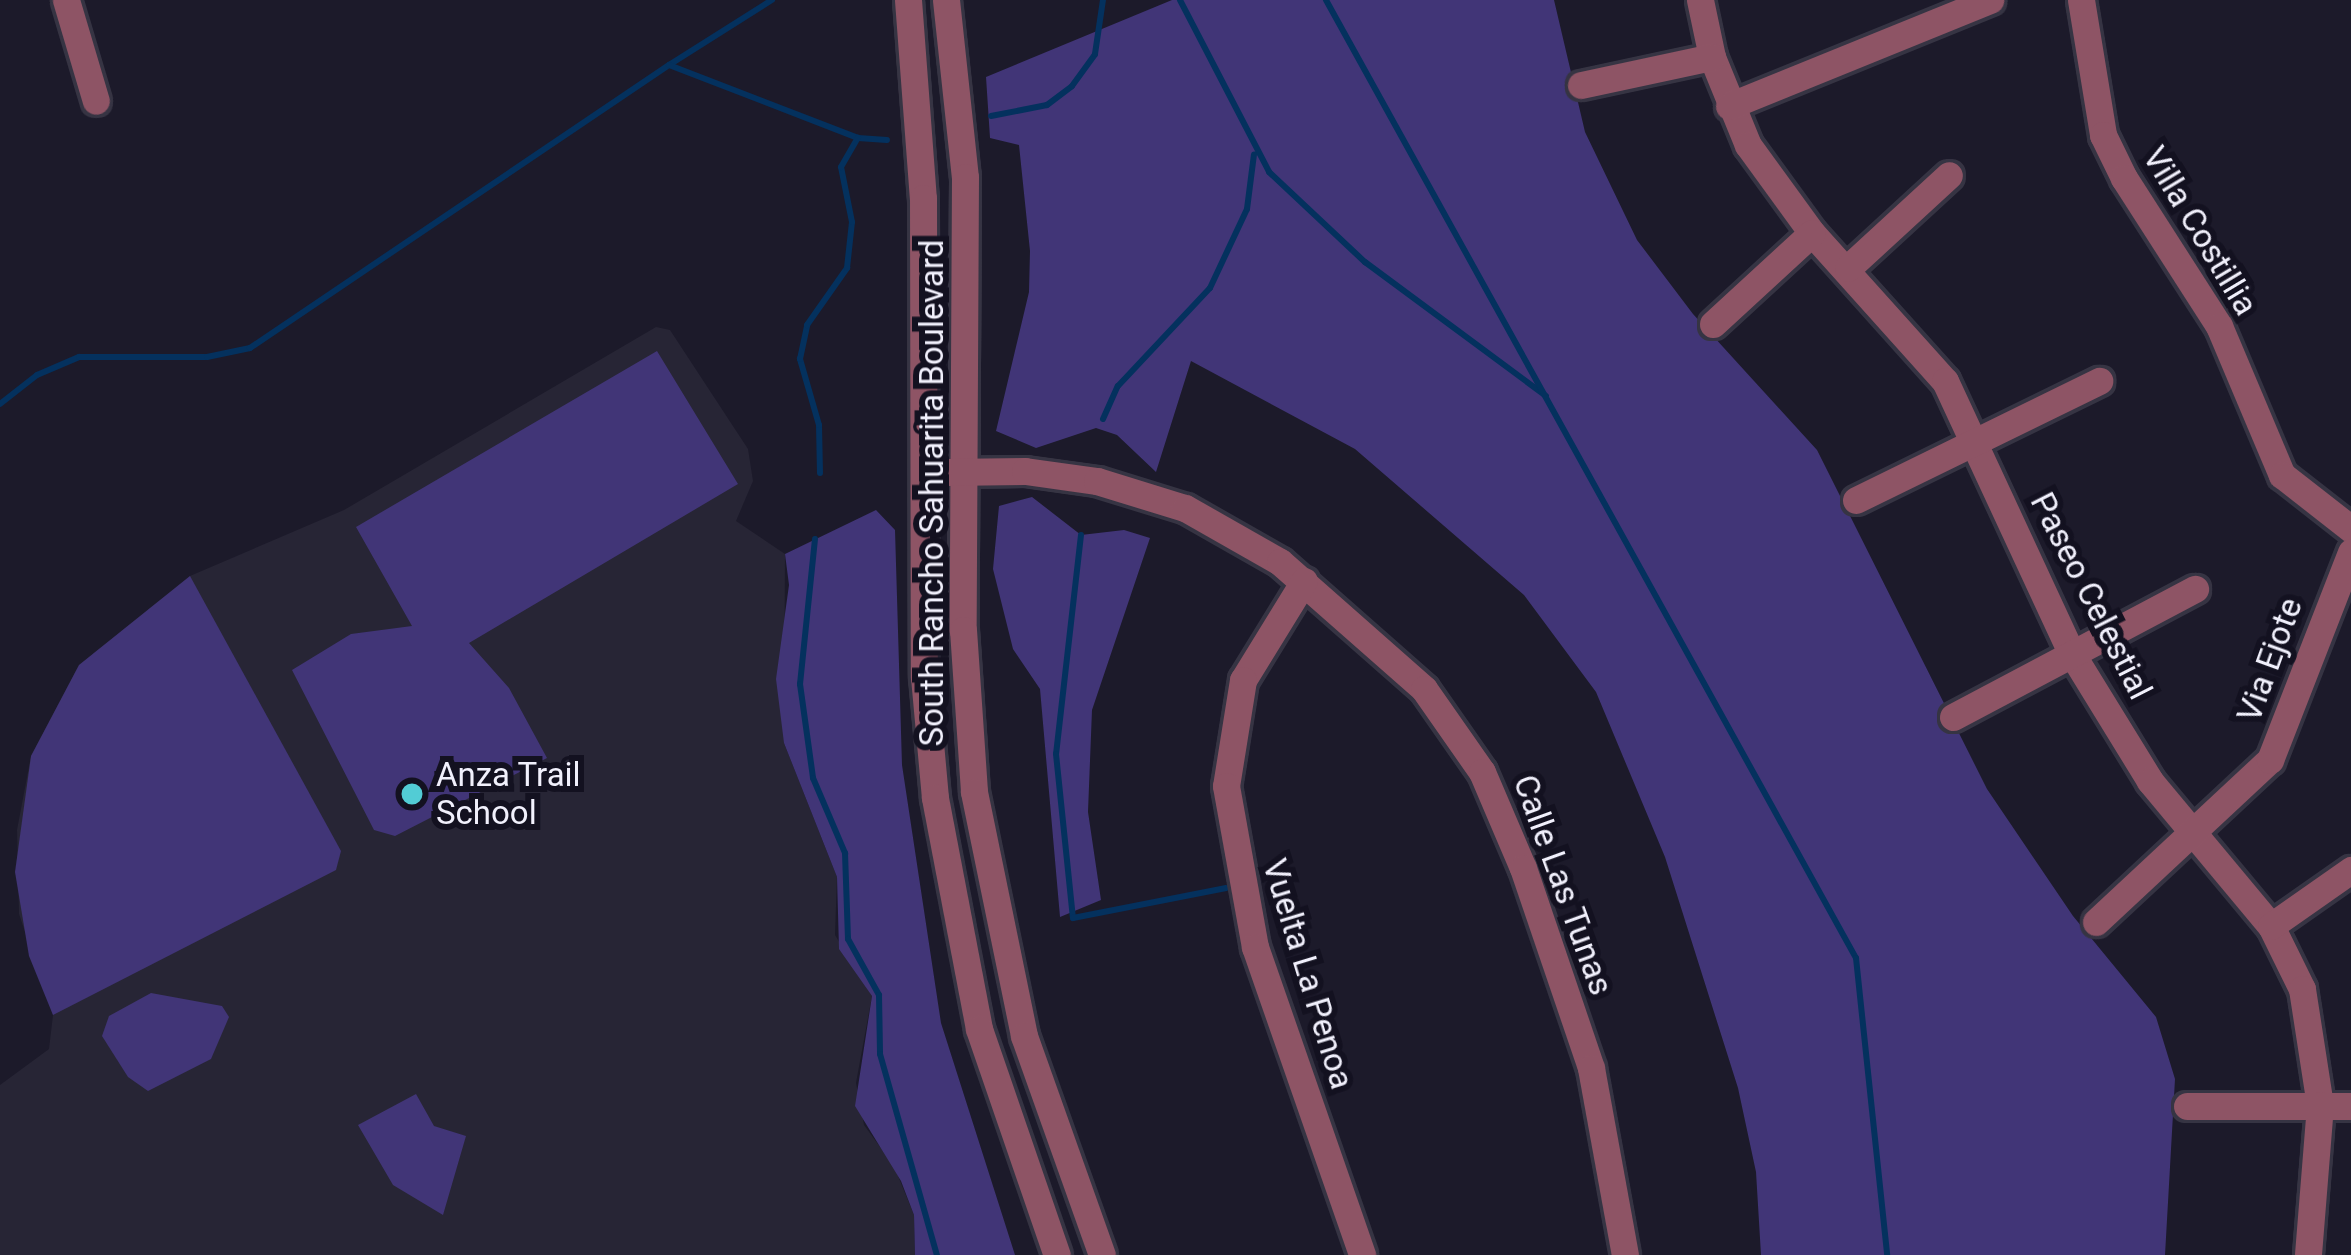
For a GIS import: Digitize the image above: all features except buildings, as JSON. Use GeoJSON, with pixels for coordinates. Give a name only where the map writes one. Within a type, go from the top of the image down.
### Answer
{"type":"FeatureCollection","features":[{"type":"Feature","properties":{"kind":"street"},"geometry":{"type":"LineString","coordinates":[[66,0],[95,101]]}},
{"type":"Feature","properties":{"kind":"street","name":"South Rancho Sahuarita Boulevard"},"geometry":{"type":"LineString","coordinates":[[908,0],[923,198],[926,697],[946,871],[995,1084],[1058,1255]]}},
{"type":"Feature","properties":{"kind":"street","name":"South Rancho Sahuarita Boulevard"},"geometry":{"type":"LineString","coordinates":[[946,0],[965,177],[968,733],[987,875],[1024,1036],[1102,1255]]}},
{"type":"Feature","properties":{"kind":"street","name":"Paseo Celestial"},"geometry":{"type":"LineString","coordinates":[[1700,0],[1712,57],[1730,106],[1812,232],[1946,381],[2072,654],[2150,781],[2271,926],[2307,1005],[2320,1105],[2308,1255]]}},
{"type":"Feature","properties":{"kind":"street"},"geometry":{"type":"LineString","coordinates":[[1730,106],[1990,0]]}},
{"type":"Feature","properties":{"kind":"street","name":"Villa Costillia"},"geometry":{"type":"LineString","coordinates":[[2081,0],[2104,135],[2124,178],[2218,326],[2282,475],[2351,529]]}},
{"type":"Feature","properties":{"kind":"street"},"geometry":{"type":"LineString","coordinates":[[1581,85],[1712,57]]}},
{"type":"Feature","properties":{"kind":"street"},"geometry":{"type":"LineString","coordinates":[[1848,268],[1949,176]]}},
{"type":"Feature","properties":{"kind":"street"},"geometry":{"type":"LineString","coordinates":[[1713,324],[1812,232]]}},
{"type":"Feature","properties":{"kind":"street"},"geometry":{"type":"LineString","coordinates":[[1856,500],[2099,381]]}},
{"type":"Feature","properties":{"kind":"street","name":"Calle Las Tunas"},"geometry":{"type":"LineString","coordinates":[[923,475],[963,470],[1043,473],[1149,496],[1229,529],[1304,581],[1424,689],[1482,772],[1591,1068],[1625,1255]]}},
{"type":"Feature","properties":{"kind":"street","name":"Via Ejote"},"geometry":{"type":"LineString","coordinates":[[2096,922],[2195,836],[2270,760],[2351,552]]}},
{"type":"Feature","properties":{"kind":"street","name":"Vuelta La Penoa"},"geometry":{"type":"LineString","coordinates":[[1304,581],[1243,680],[1226,786],[1255,947],[1362,1255]]}},
{"type":"Feature","properties":{"kind":"street"},"geometry":{"type":"LineString","coordinates":[[1954,717],[2195,589]]}},
{"type":"Feature","properties":{"kind":"street"},"geometry":{"type":"LineString","coordinates":[[2271,926],[2351,870]]}},
{"type":"Feature","properties":{"kind":"street"},"geometry":{"type":"LineString","coordinates":[[2187,1106],[2351,1106]]}},
{"type":"Feature","properties":{"kind":"shaded area"},"geometry":{"type":"Polygon","coordinates":[[[1172,0],[1554,0],[1585,132],[1637,240],[1693,314],[1817,450],[1987,789],[2073,916],[2156,1017],[2175,1079],[2165,1255],[1761,1255],[1756,1172],[1738,1088],[1665,857],[1596,692],[1524,595],[1355,449],[1191,361],[1156,472],[1117,435],[1096,428],[1036,448],[996,431],[1029,292],[1030,251],[1019,145],[990,138],[986,77],[1172,0]]]}},
{"type":"Feature","properties":{"kind":"shaded area","name":"Anza Trail School"},"geometry":{"type":"Polygon","coordinates":[[[656,327],[670,330],[748,449],[753,481],[736,521],[785,554],[784,743],[837,877],[835,935],[872,996],[856,1083],[864,1125],[894,1166],[914,1215],[915,1255],[0,1255],[0,1085],[49,1049],[53,1015],[19,914],[17,830],[31,756],[79,665],[190,576],[344,510],[656,327]]]}},
{"type":"Feature","properties":{"kind":"shaded area"},"geometry":{"type":"Polygon","coordinates":[[[657,351],[738,484],[469,643],[509,688],[547,758],[395,836],[374,830],[292,670],[351,634],[412,626],[356,527],[657,351]]]}},
{"type":"Feature","properties":{"kind":"shaded area"},"geometry":{"type":"Polygon","coordinates":[[[1032,497],[1081,535],[1124,530],[1150,538],[1092,710],[1088,812],[1101,900],[1060,917],[1040,689],[1013,649],[993,569],[999,506],[1032,497]]]}},
{"type":"Feature","properties":{"kind":"shaded area"},"geometry":{"type":"Polygon","coordinates":[[[876,510],[895,530],[902,765],[941,1023],[1015,1255],[915,1255],[914,1215],[901,1181],[855,1106],[872,996],[839,949],[837,877],[784,743],[776,679],[789,585],[785,554],[876,510]]]}},
{"type":"Feature","properties":{"kind":"shaded area"},"geometry":{"type":"Polygon","coordinates":[[[190,576],[341,851],[336,870],[53,1015],[29,956],[15,872],[31,756],[79,665],[190,576]]]}},
{"type":"Feature","properties":{"kind":"shaded area"},"geometry":{"type":"Polygon","coordinates":[[[151,993],[222,1006],[229,1017],[211,1059],[148,1091],[128,1077],[102,1036],[109,1016],[151,993]]]}},
{"type":"Feature","properties":{"kind":"shaded area"},"geometry":{"type":"Polygon","coordinates":[[[416,1094],[434,1126],[466,1136],[443,1215],[393,1185],[358,1125],[416,1094]]]}},
{"type":"Feature","properties":{"kind":"waterway"},"geometry":{"type":"LineString","coordinates":[[669,65],[772,0]]}},
{"type":"Feature","properties":{"kind":"waterway"},"geometry":{"type":"LineString","coordinates":[[991,116],[1047,105],[1072,86],[1095,54],[1103,0]]}},
{"type":"Feature","properties":{"kind":"waterway"},"geometry":{"type":"LineString","coordinates":[[1180,0],[1269,172],[1365,262],[1546,396]]}},
{"type":"Feature","properties":{"kind":"waterway"},"geometry":{"type":"LineString","coordinates":[[1326,0],[1856,958],[1887,1255]]}},
{"type":"Feature","properties":{"kind":"waterway"},"geometry":{"type":"LineString","coordinates":[[0,404],[37,375],[79,357],[207,357],[250,348],[669,65],[858,138],[887,140]]}},
{"type":"Feature","properties":{"kind":"waterway"},"geometry":{"type":"LineString","coordinates":[[820,473],[819,425],[800,359],[807,325],[847,268],[852,222],[841,167],[858,138]]}},
{"type":"Feature","properties":{"kind":"waterway"},"geometry":{"type":"LineString","coordinates":[[1103,419],[1118,386],[1210,288],[1247,209],[1254,154]]}},
{"type":"Feature","properties":{"kind":"waterway"},"geometry":{"type":"LineString","coordinates":[[1081,535],[1056,754],[1073,918],[1226,888]]}},
{"type":"Feature","properties":{"kind":"waterway"},"geometry":{"type":"LineString","coordinates":[[815,539],[800,684],[813,778],[845,853],[848,939],[879,995],[880,1054],[937,1255]]}},
{"type":"Feature","properties":{"kind":"place","name":"Anza Trail School"},"geometry":{"type":"Point","coordinates":[412,794]}}]}
